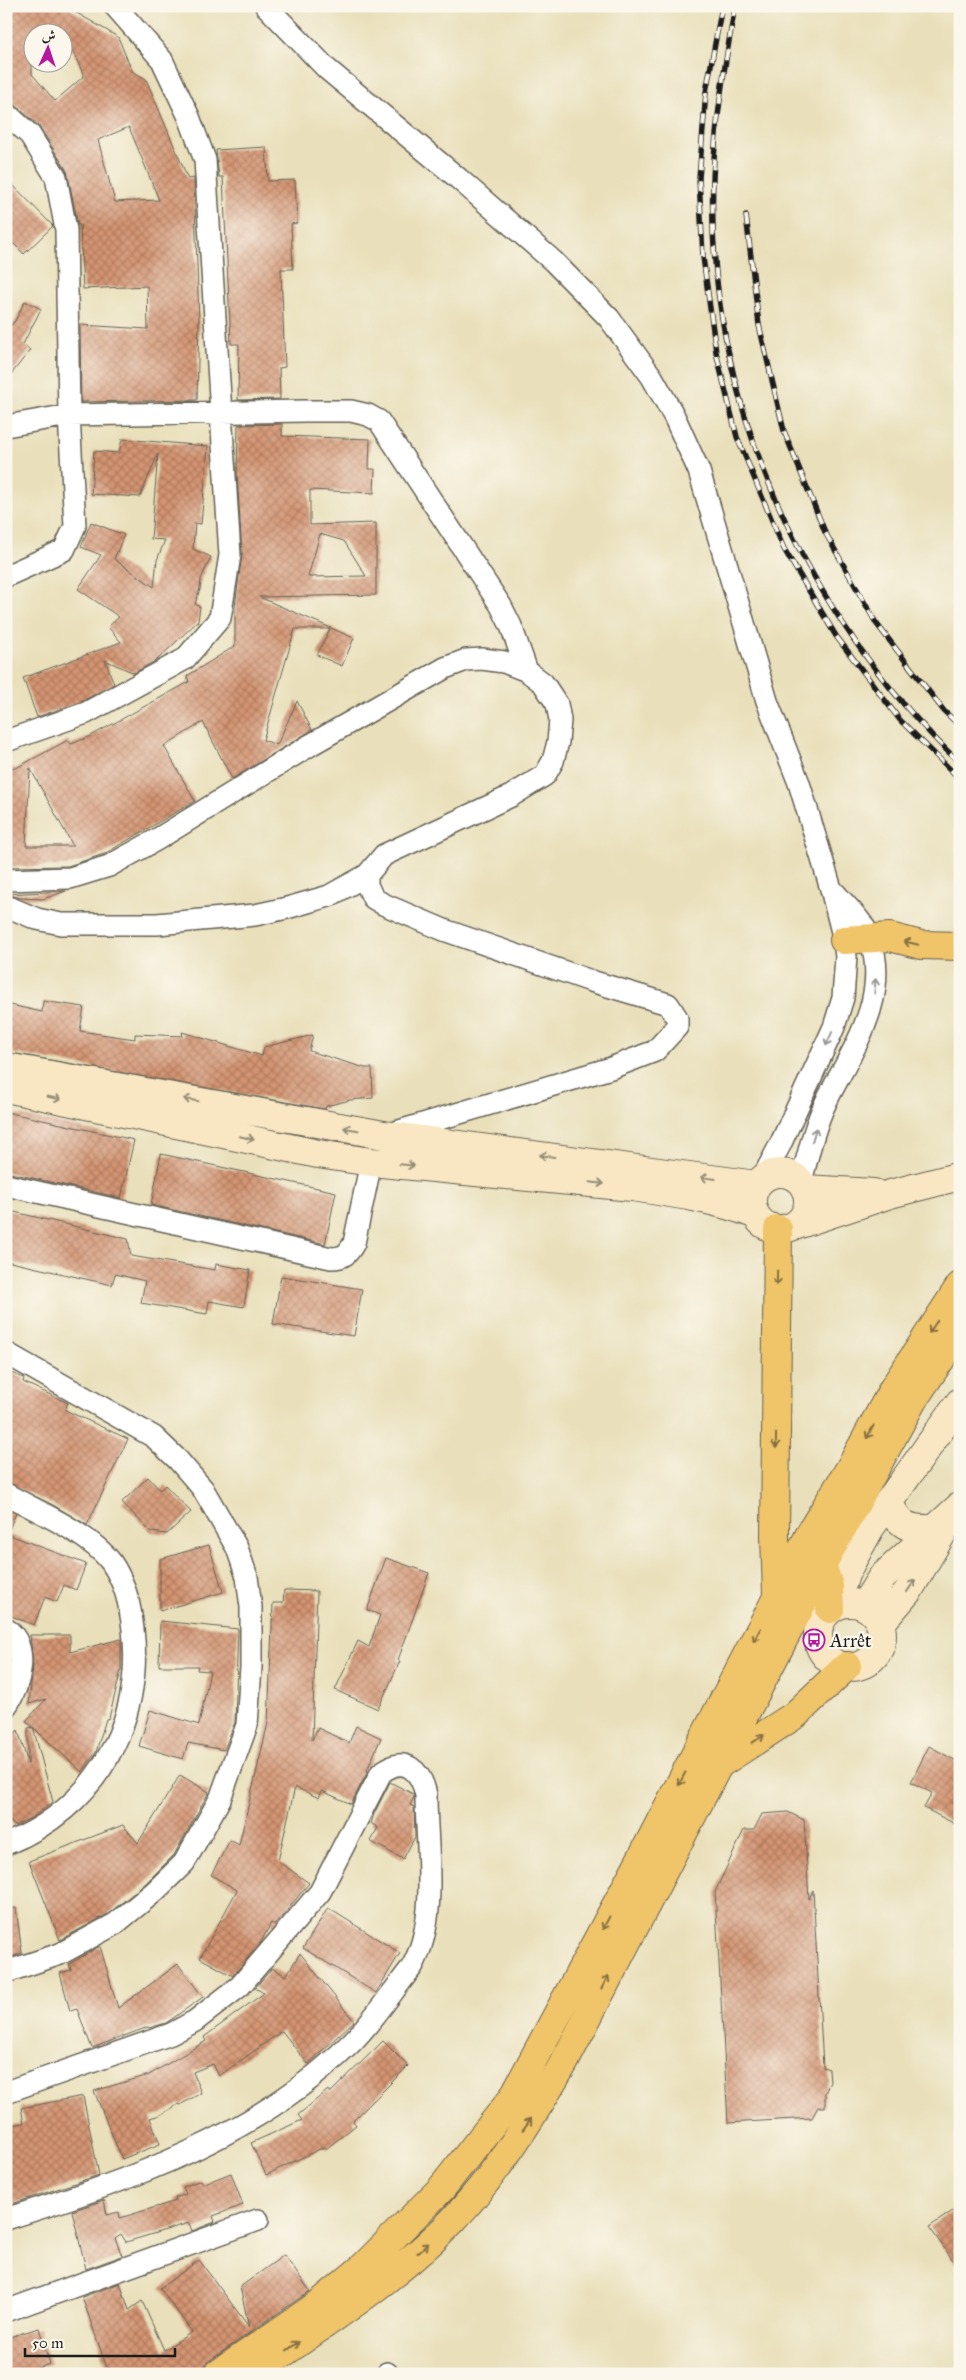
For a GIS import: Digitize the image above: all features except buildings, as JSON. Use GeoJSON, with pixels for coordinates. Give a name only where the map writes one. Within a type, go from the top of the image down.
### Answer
{"type":"FeatureCollection","features":[{"type":"Feature","properties":{"kind":"highway"},"geometry":{"type":"LineString","coordinates":[[857,939],[890,937],[933,947],[960,946]]}},
{"type":"Feature","properties":{"kind":"highway"},"geometry":{"type":"LineString","coordinates":[[777,1597],[775,1536],[786,1228]]}},
{"type":"Feature","properties":{"kind":"highway"},"geometry":{"type":"LineString","coordinates":[[253,2374],[391,2276],[436,2237],[470,2202],[533,2116],[564,2063],[822,1565],[903,1394],[960,1286]]}},
{"type":"Feature","properties":{"kind":"highway"},"geometry":{"type":"LineString","coordinates":[[218,2374],[319,2304],[362,2268],[441,2189],[512,2099],[644,1853],[813,1528],[850,1468],[903,1394],[960,1331]]}},
{"type":"Feature","properties":{"kind":"highway"},"geometry":{"type":"LineString","coordinates":[[822,1565],[829,1586],[853,1610]]}},
{"type":"Feature","properties":{"kind":"highway"},"geometry":{"type":"LineString","coordinates":[[718,1766],[795,1715],[847,1666]]}},
{"type":"Feature","properties":{"kind":"street"},"geometry":{"type":"LineString","coordinates":[[6,741],[86,712],[186,658],[220,618],[230,555],[205,160],[189,118],[162,60],[115,6]]}},
{"type":"Feature","properties":{"kind":"street"},"geometry":{"type":"LineString","coordinates":[[266,6],[327,70],[459,179],[553,261],[609,318],[652,377],[674,416],[699,471],[767,701],[799,783],[831,889],[876,976],[871,1010],[864,1030],[826,1103],[815,1131],[803,1186],[808,1205],[805,1214],[786,1228]]}},
{"type":"Feature","properties":{"kind":"street"},"geometry":{"type":"LineString","coordinates":[[6,113],[30,136],[56,177],[66,230],[69,415],[75,526],[64,550],[6,576]]}},
{"type":"Feature","properties":{"kind":"street"},"geometry":{"type":"LineString","coordinates":[[6,426],[69,415],[351,411],[368,415],[379,421],[501,606],[511,626],[527,671]]}},
{"type":"Feature","properties":{"kind":"street"},"geometry":{"type":"LineString","coordinates":[[6,880],[70,878],[109,866],[156,840],[312,744],[445,668],[466,660],[482,659],[504,662],[527,671],[543,683],[557,704],[558,742],[553,761],[544,775],[511,796],[384,855],[366,875],[329,896],[255,915],[157,924],[61,924],[37,919],[6,906]]}},
{"type":"Feature","properties":{"kind":"street"},"geometry":{"type":"LineString","coordinates":[[366,875],[367,885],[373,898],[383,904],[444,930],[591,981],[668,1004],[676,1018],[677,1028],[655,1051],[611,1068],[384,1135]]}},
{"type":"Feature","properties":{"kind":"street"},"geometry":{"type":"LineString","coordinates":[[754,1214],[751,1199],[789,1126],[839,1015],[846,976],[857,939]]}},
{"type":"Feature","properties":{"kind":"street"},"geometry":{"type":"LineString","coordinates":[[6,1067],[384,1135],[759,1182],[778,1173],[794,1177],[803,1186],[890,1194]]}},
{"type":"Feature","properties":{"kind":"street"},"geometry":{"type":"LineString","coordinates":[[6,1088],[318,1154],[371,1162],[670,1192],[737,1207],[754,1214],[764,1225],[786,1228],[890,1194],[960,1176]]}},
{"type":"Feature","properties":{"kind":"street"},"geometry":{"type":"LineString","coordinates":[[6,1185],[201,1230],[331,1258],[340,1258],[349,1253],[354,1243],[371,1162]]}},
{"type":"Feature","properties":{"kind":"street"},"geometry":{"type":"LineString","coordinates":[[6,1353],[154,1437],[178,1460],[203,1488],[237,1548],[247,1577],[251,1627],[247,1725],[220,1799],[184,1863],[154,1892],[115,1924],[60,1954],[6,1972]]}},
{"type":"Feature","properties":{"kind":"street"},"geometry":{"type":"LineString","coordinates":[[853,1610],[864,1572],[870,1528],[960,1402]]}},
{"type":"Feature","properties":{"kind":"street"},"geometry":{"type":"LineString","coordinates":[[6,1494],[84,1536],[111,1561],[129,1598],[135,1648],[133,1692],[118,1740],[88,1788],[54,1818],[6,1844]]}},
{"type":"Feature","properties":{"kind":"street"},"geometry":{"type":"LineString","coordinates":[[889,1502],[894,1515],[901,1523],[911,1528],[933,1529]]}},
{"type":"Feature","properties":{"kind":"street"},"geometry":{"type":"LineString","coordinates":[[853,1610],[882,1577],[958,1507]]}},
{"type":"Feature","properties":{"kind":"street"},"geometry":{"type":"LineString","coordinates":[[853,1610],[882,1640],[876,1654],[868,1662],[858,1666],[836,1664],[821,1649],[818,1627],[823,1617],[853,1610],[909,1590],[958,1507]]}},
{"type":"Feature","properties":{"kind":"street"},"geometry":{"type":"LineString","coordinates":[[6,1629],[18,1644],[21,1658],[12,1698],[6,1706]]}},
{"type":"Feature","properties":{"kind":"street"},"geometry":{"type":"LineString","coordinates":[[6,2092],[171,2034],[195,2021],[240,1986],[320,1892],[381,1772],[388,1767],[398,1764],[407,1766],[417,1772],[424,1784],[426,1796],[429,1902],[425,1932],[419,1954],[412,1966],[352,2042],[294,2093],[226,2135],[111,2185],[6,2219]]}},
{"type":"Feature","properties":{"kind":"street"},"geometry":{"type":"LineString","coordinates":[[6,2311],[258,2220]]}},
{"type":"Feature","properties":{"kind":"railway"},"geometry":{"type":"LineString","coordinates":[[722,6],[706,92],[699,178],[703,257],[716,352],[737,437],[784,549],[836,636],[900,720],[960,779]]}},
{"type":"Feature","properties":{"kind":"railway"},"geometry":{"type":"LineString","coordinates":[[735,6],[721,92],[714,157],[715,260],[726,341],[746,420],[775,497],[811,570],[854,640],[904,704],[960,763]]}},
{"type":"Feature","properties":{"kind":"railway"},"geometry":{"type":"LineString","coordinates":[[746,215],[759,325],[784,431],[825,532],[876,623],[944,711],[960,726]]}},
{"type":"Feature","properties":{"kind":"place","name":"Arrêt"},"geometry":{"type":"Point","coordinates":[814,1640]}}]}
